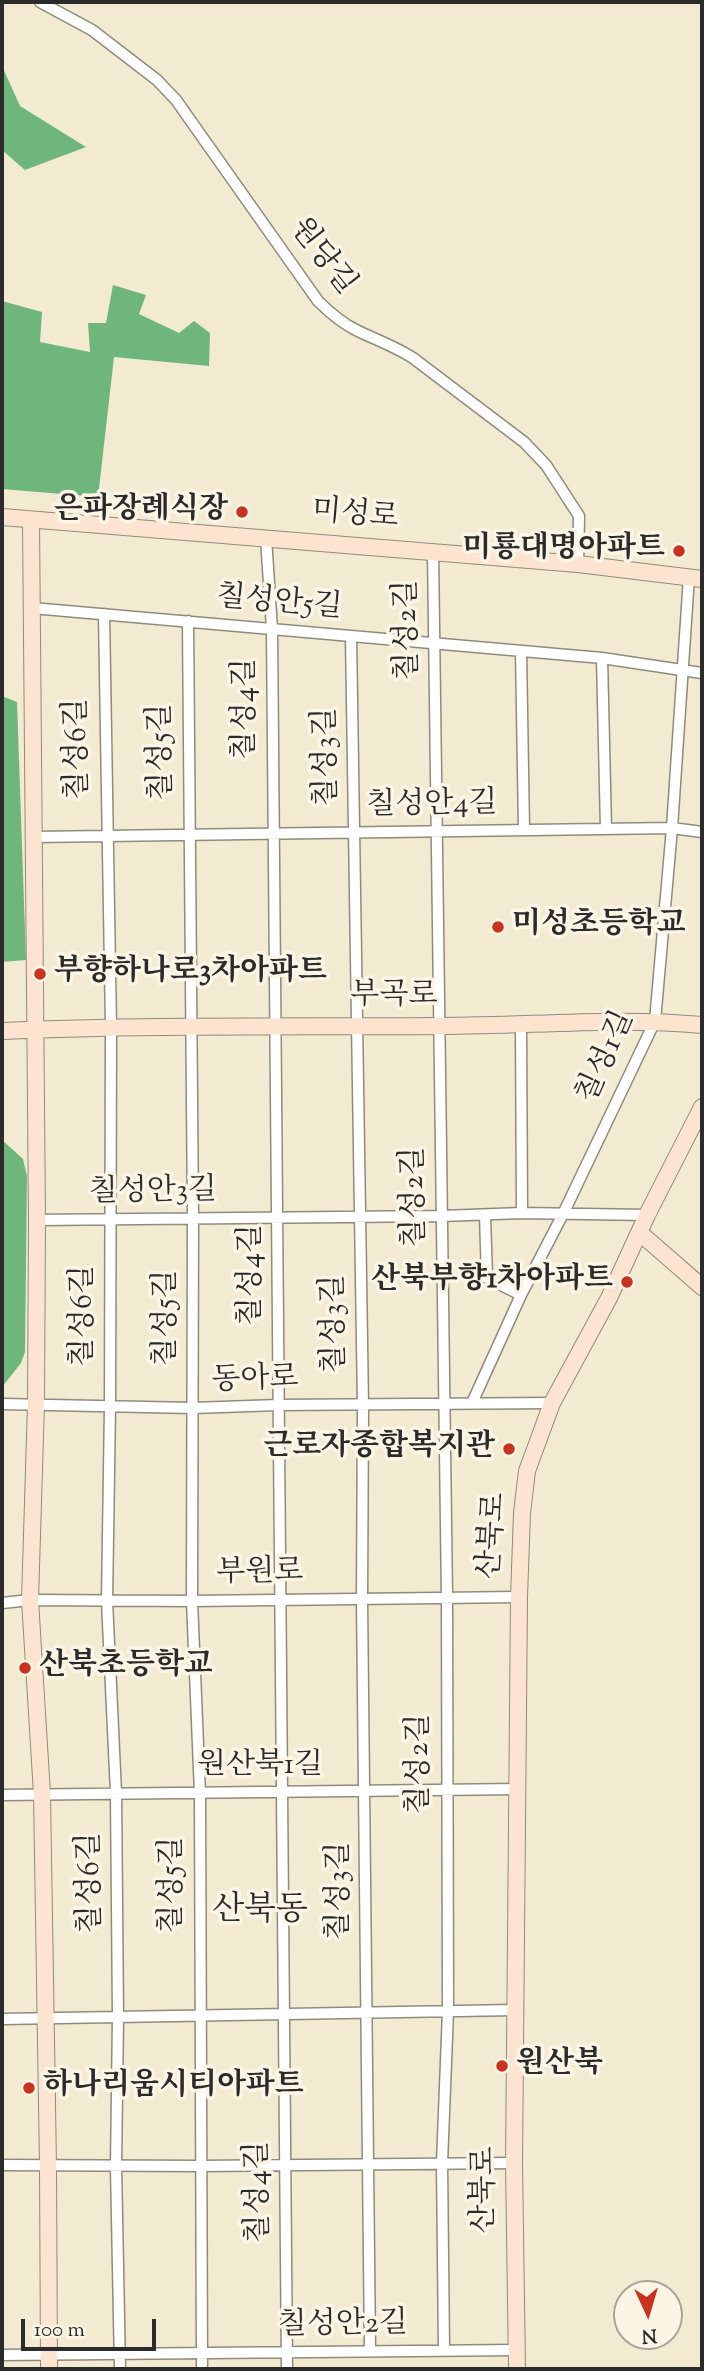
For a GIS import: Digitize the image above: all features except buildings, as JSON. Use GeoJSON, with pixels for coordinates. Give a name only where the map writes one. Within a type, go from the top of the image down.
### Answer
{"type":"FeatureCollection","features":[{"type":"Feature","properties":{"kind":"street","name":"원당길"},"geometry":{"type":"LineString","coordinates":[[40,2],[92,30],[157,80],[176,100],[318,301],[357,331],[414,358],[524,442],[547,465],[579,516],[578,564]]}},
{"type":"Feature","properties":{"kind":"street","name":"미성로"},"geometry":{"type":"LineString","coordinates":[[2,517],[433,551],[696,578]]}},
{"type":"Feature","properties":{"kind":"street"},"geometry":{"type":"LineString","coordinates":[[31,520],[37,1220],[36,1404],[30,1600],[42,1794],[49,2362]]}},
{"type":"Feature","properties":{"kind":"street","name":"칠성4길"},"geometry":{"type":"LineString","coordinates":[[266,537],[272,629],[287,2369]]}},
{"type":"Feature","properties":{"kind":"street","name":"칠성2길"},"geometry":{"type":"LineString","coordinates":[[433,551],[447,1598],[448,2011],[442,2162],[443,2350]]}},
{"type":"Feature","properties":{"kind":"street","name":"칠성1길"},"geometry":{"type":"LineString","coordinates":[[472,1403],[521,1295],[564,1212],[655,1021],[672,828],[682,671],[696,578]]}},
{"type":"Feature","properties":{"kind":"street","name":"칠성안5길"},"geometry":{"type":"LineString","coordinates":[[32,608],[602,658],[702,673]]}},
{"type":"Feature","properties":{"kind":"street","name":"칠성6길"},"geometry":{"type":"LineString","coordinates":[[104,614],[111,1028],[107,1601],[116,1793],[116,2166],[120,2369]]}},
{"type":"Feature","properties":{"kind":"street","name":"칠성5길"},"geometry":{"type":"LineString","coordinates":[[188,621],[193,1218],[192,1601],[200,1793],[202,2369]]}},
{"type":"Feature","properties":{"kind":"street","name":"칠성3길"},"geometry":{"type":"LineString","coordinates":[[351,636],[363,1405],[362,1598],[370,2351]]}},
{"type":"Feature","properties":{"kind":"street"},"geometry":{"type":"LineString","coordinates":[[521,651],[524,830]]}},
{"type":"Feature","properties":{"kind":"street"},"geometry":{"type":"LineString","coordinates":[[602,658],[606,829]]}},
{"type":"Feature","properties":{"kind":"street","name":"칠성안4길"},"geometry":{"type":"LineString","coordinates":[[35,837],[672,828],[702,832]]}},
{"type":"Feature","properties":{"kind":"street","name":"부곡로"},"geometry":{"type":"LineString","coordinates":[[2,1031],[190,1027],[521,1026],[655,1021],[702,1025]]}},
{"type":"Feature","properties":{"kind":"street"},"geometry":{"type":"LineString","coordinates":[[521,1026],[522,1213]]}},
{"type":"Feature","properties":{"kind":"street","name":"산북로"},"geometry":{"type":"LineString","coordinates":[[517,2369],[514,2163],[519,1597],[522,1513],[527,1471],[552,1403],[608,1298],[702,1107]]}},
{"type":"Feature","properties":{"kind":"street","name":"칠성안3길"},"geometry":{"type":"LineString","coordinates":[[37,1220],[442,1216],[564,1212],[647,1214]]}},
{"type":"Feature","properties":{"kind":"street"},"geometry":{"type":"LineString","coordinates":[[485,1215],[487,1278],[521,1295]]}},
{"type":"Feature","properties":{"kind":"street"},"geometry":{"type":"LineString","coordinates":[[639,1233],[702,1287]]}},
{"type":"Feature","properties":{"kind":"street","name":"동아로"},"geometry":{"type":"LineString","coordinates":[[2,1404],[193,1408],[552,1403]]}},
{"type":"Feature","properties":{"kind":"street","name":"부원로"},"geometry":{"type":"LineString","coordinates":[[2,1603],[30,1600],[519,1597]]}},
{"type":"Feature","properties":{"kind":"street","name":"원산북1길"},"geometry":{"type":"LineString","coordinates":[[2,1795],[519,1789]]}},
{"type":"Feature","properties":{"kind":"street"},"geometry":{"type":"LineString","coordinates":[[2,2019],[515,2010]]}},
{"type":"Feature","properties":{"kind":"street"},"geometry":{"type":"LineString","coordinates":[[2,2165],[514,2163]]}},
{"type":"Feature","properties":{"kind":"street","name":"칠성안2길"},"geometry":{"type":"LineString","coordinates":[[2,2355],[49,2362],[120,2354],[517,2350]]}},
{"type":"Feature","properties":{"kind":"green space"},"geometry":{"type":"Polygon","coordinates":[[[2,66],[20,106],[86,147],[25,170],[2,150],[2,66]]]}},
{"type":"Feature","properties":{"kind":"green space"},"geometry":{"type":"Polygon","coordinates":[[[113,285],[146,295],[139,314],[179,333],[194,321],[210,333],[209,366],[114,357],[98,497],[2,489],[2,301],[42,312],[40,342],[90,352],[88,323],[106,323],[113,285]]]}},
{"type":"Feature","properties":{"kind":"green space"},"geometry":{"type":"Polygon","coordinates":[[[2,696],[17,702],[26,960],[2,962],[2,696]]]}},
{"type":"Feature","properties":{"kind":"green space"},"geometry":{"type":"Polygon","coordinates":[[[2,1140],[23,1159],[27,1176],[25,1352],[21,1363],[2,1387],[2,1140]]]}},
{"type":"Feature","properties":{"kind":"place","name":"은파장례식장"},"geometry":{"type":"Point","coordinates":[242,512]}},
{"type":"Feature","properties":{"kind":"place","name":"미룡대명아파트"},"geometry":{"type":"Point","coordinates":[679,551]}},
{"type":"Feature","properties":{"kind":"place","name":"미성초등학교"},"geometry":{"type":"Point","coordinates":[498,927]}},
{"type":"Feature","properties":{"kind":"place","name":"부향하나로3차아파트"},"geometry":{"type":"Point","coordinates":[40,974]}},
{"type":"Feature","properties":{"kind":"place","name":"산북부향1차아파트"},"geometry":{"type":"Point","coordinates":[627,1282]}},
{"type":"Feature","properties":{"kind":"place","name":"근로자종합복지관"},"geometry":{"type":"Point","coordinates":[509,1449]}},
{"type":"Feature","properties":{"kind":"place","name":"산북초등학교"},"geometry":{"type":"Point","coordinates":[25,1668]}},
{"type":"Feature","properties":{"kind":"place","name":"원산북"},"geometry":{"type":"Point","coordinates":[502,2066]}},
{"type":"Feature","properties":{"kind":"place","name":"하나리움시티아파트"},"geometry":{"type":"Point","coordinates":[29,2088]}},
{"type":"Feature","properties":{"kind":"district","name":"산북동"},"geometry":{"type":"Point","coordinates":[260,1913]}}]}
